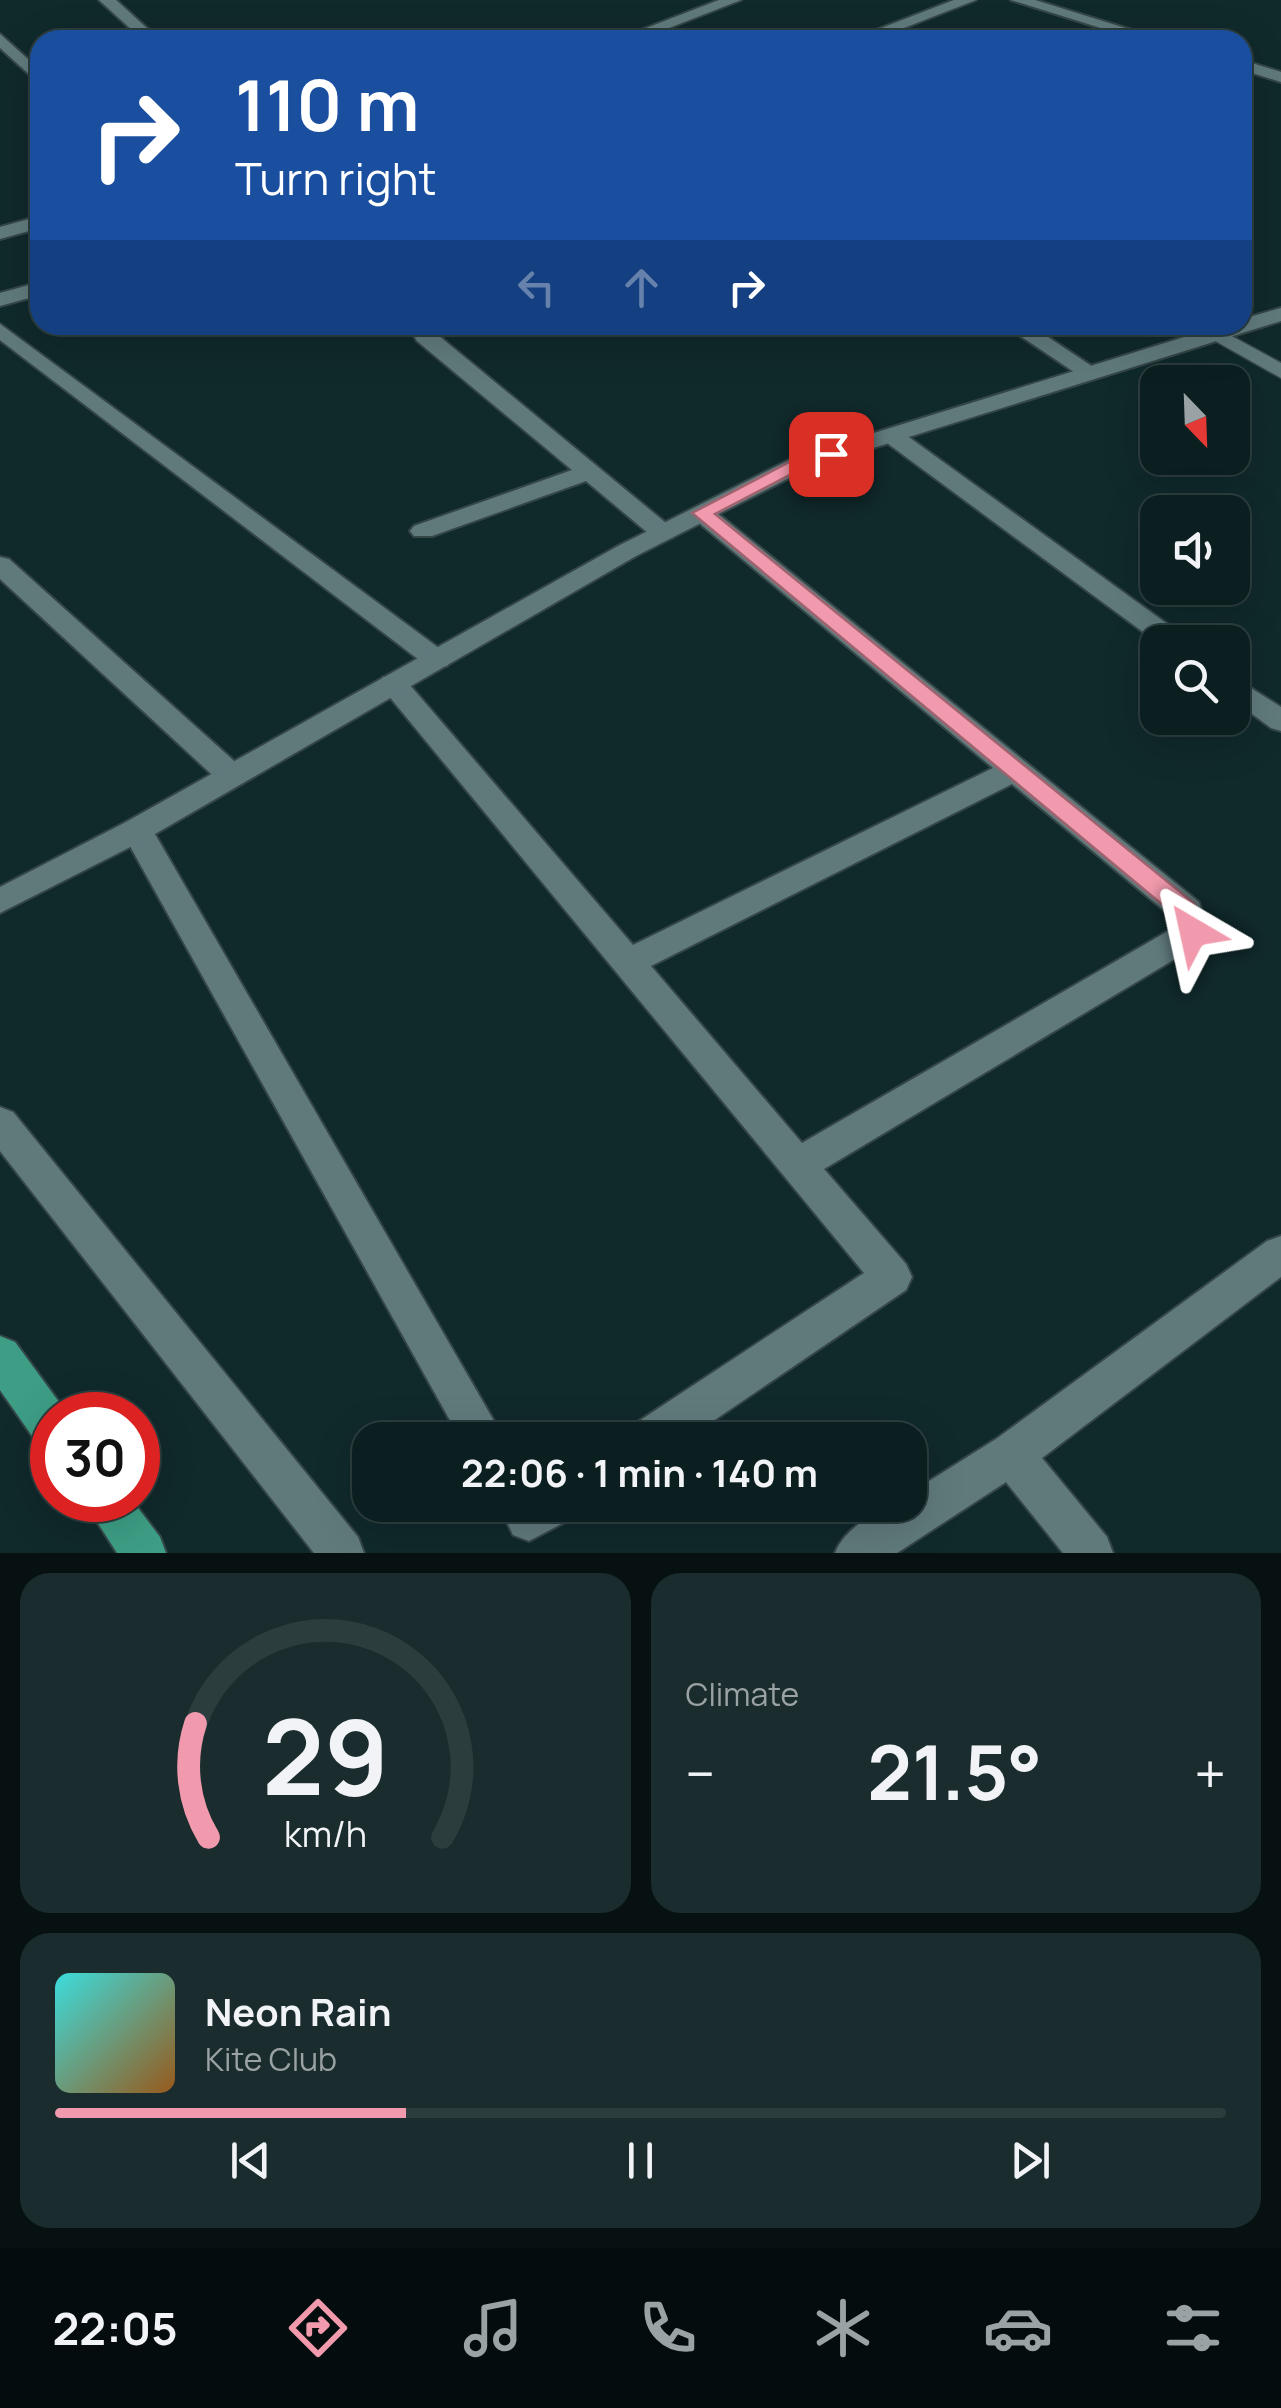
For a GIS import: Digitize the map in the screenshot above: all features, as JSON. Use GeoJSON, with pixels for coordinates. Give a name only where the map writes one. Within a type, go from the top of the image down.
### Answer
{"type":"FeatureCollection","features":[{"type":"Feature","properties":{"kind":"highway"},"geometry":{"type":"LineString","coordinates":[[0,1356],[30,1398]]}},
{"type":"Feature","properties":{"kind":"highway"},"geometry":{"type":"LineString","coordinates":[[122,1522],[144,1553]]}},
{"type":"Feature","properties":{"kind":"street"},"geometry":{"type":"LineString","coordinates":[[107,0],[141,30]]}},
{"type":"Feature","properties":{"kind":"street"},"geometry":{"type":"LineString","coordinates":[[650,30],[733,0]]}},
{"type":"Feature","properties":{"kind":"street"},"geometry":{"type":"LineString","coordinates":[[886,30],[968,0]]}},
{"type":"Feature","properties":{"kind":"street"},"geometry":{"type":"LineString","coordinates":[[1019,0],[1122,30]]}},
{"type":"Feature","properties":{"kind":"street"},"geometry":{"type":"LineString","coordinates":[[917,6],[935,12]]}},
{"type":"Feature","properties":{"kind":"street"},"geometry":{"type":"LineString","coordinates":[[2,43],[30,69]]}},
{"type":"Feature","properties":{"kind":"street"},"geometry":{"type":"LineString","coordinates":[[1252,69],[1276,76]]}},
{"type":"Feature","properties":{"kind":"street"},"geometry":{"type":"LineString","coordinates":[[1252,83],[1276,76]]}},
{"type":"Feature","properties":{"kind":"street"},"geometry":{"type":"LineString","coordinates":[[0,233],[30,225]]}},
{"type":"Feature","properties":{"kind":"street"},"geometry":{"type":"LineString","coordinates":[[0,300],[30,291]]}},
{"type":"Feature","properties":{"kind":"street"},"geometry":{"type":"LineString","coordinates":[[1252,323],[1281,314]]}},
{"type":"Feature","properties":{"kind":"street"},"geometry":{"type":"LineString","coordinates":[[0,330],[437,660]]}},
{"type":"Feature","properties":{"kind":"street"},"geometry":{"type":"LineString","coordinates":[[1031,335],[1091,374]]}},
{"type":"Feature","properties":{"kind":"street"},"geometry":{"type":"LineString","coordinates":[[0,901],[137,830],[663,533],[801,462],[1214,335]]}},
{"type":"Feature","properties":{"kind":"street"},"geometry":{"type":"LineString","coordinates":[[425,336],[663,533]]}},
{"type":"Feature","properties":{"kind":"street"},"geometry":{"type":"LineString","coordinates":[[891,435],[1151,625]]}},
{"type":"Feature","properties":{"kind":"street"},"geometry":{"type":"LineString","coordinates":[[423,531],[588,472]]}},
{"type":"Feature","properties":{"kind":"street"},"geometry":{"type":"LineString","coordinates":[[702,513],[1187,911],[1193,932],[798,1164]]}},
{"type":"Feature","properties":{"kind":"street"},"geometry":{"type":"LineString","coordinates":[[0,565],[232,776]]}},
{"type":"Feature","properties":{"kind":"street"},"geometry":{"type":"LineString","coordinates":[[392,684],[892,1277],[675,1422]]}},
{"type":"Feature","properties":{"kind":"street"},"geometry":{"type":"LineString","coordinates":[[1250,698],[1281,721]]}},
{"type":"Feature","properties":{"kind":"street"},"geometry":{"type":"LineString","coordinates":[[628,962],[1015,770]]}},
{"type":"Feature","properties":{"kind":"street"},"geometry":{"type":"LineString","coordinates":[[137,830],[474,1422]]}},
{"type":"Feature","properties":{"kind":"street"},"geometry":{"type":"LineString","coordinates":[[0,1123],[342,1553]]}},
{"type":"Feature","properties":{"kind":"street"},"geometry":{"type":"LineString","coordinates":[[857,1553],[1011,1454],[1281,1254]]}},
{"type":"Feature","properties":{"kind":"street"},"geometry":{"type":"LineString","coordinates":[[1011,1454],[1091,1553]]}},
{"type":"Feature","properties":{"kind":"lane"},"geometry":{"type":"LineString","coordinates":[[1219,335],[1281,372]]}},
{"type":"Feature","properties":{"kind":"route"},"geometry":{"type":"LineString","coordinates":[[831,454],[801,462],[702,513],[1187,911],[1193,932]]}}]}
